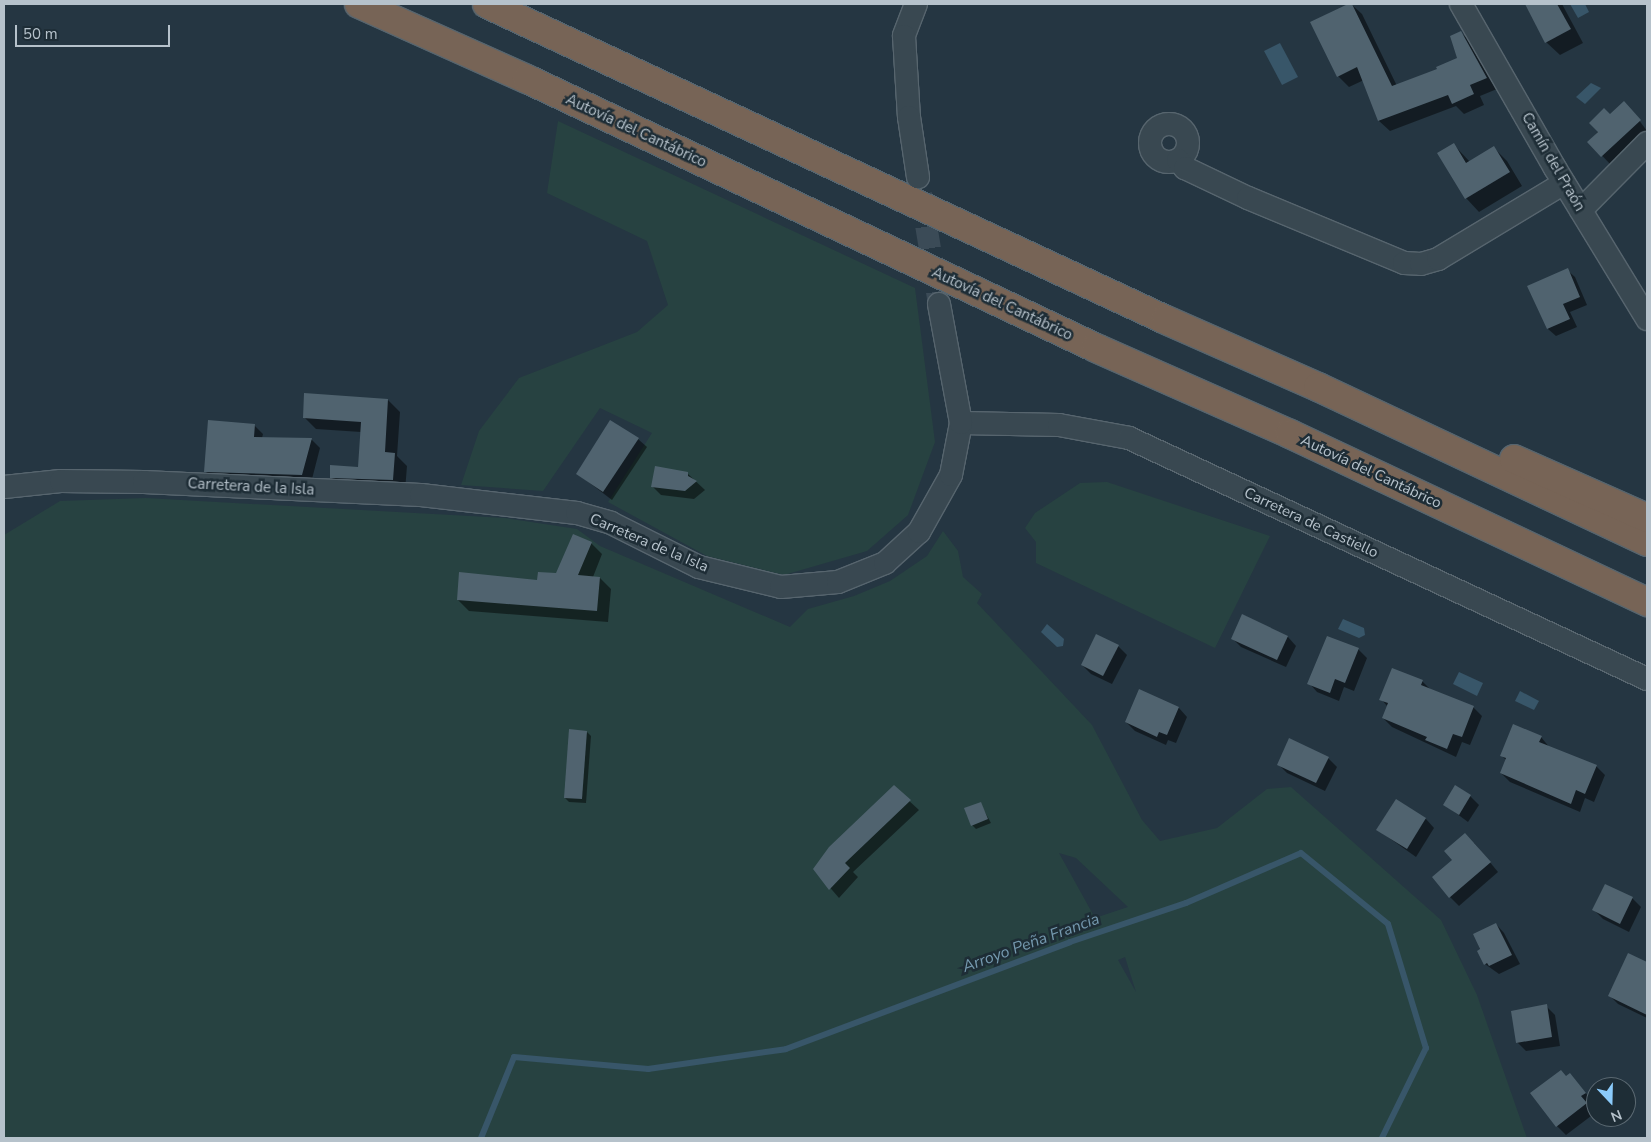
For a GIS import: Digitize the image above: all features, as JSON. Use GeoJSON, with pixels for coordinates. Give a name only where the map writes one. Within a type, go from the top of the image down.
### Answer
{"type":"FeatureCollection","features":[{"type":"Feature","properties":{"kind":"highway","name":"Autovía del Cantábrico"},"geometry":{"type":"LineString","coordinates":[[359,4],[1647,602]]}},
{"type":"Feature","properties":{"kind":"highway"},"geometry":{"type":"LineString","coordinates":[[487,4],[1166,320],[1318,387],[1647,542]]}},
{"type":"Feature","properties":{"kind":"highway"},"geometry":{"type":"LineString","coordinates":[[1166,320],[1325,376],[1647,518]]}},
{"type":"Feature","properties":{"kind":"street"},"geometry":{"type":"LineString","coordinates":[[916,4],[904,36],[909,117],[918,177]]}},
{"type":"Feature","properties":{"kind":"street","name":"Camín del Praón"},"geometry":{"type":"LineString","coordinates":[[1462,4],[1564,183],[1647,319]]}},
{"type":"Feature","properties":{"kind":"street"},"geometry":{"type":"LineString","coordinates":[[1581,210],[1647,143]]}},
{"type":"Feature","properties":{"kind":"street"},"geometry":{"type":"LineString","coordinates":[[1178,160],[1197,174],[1316,228],[1404,263],[1421,264],[1452,250],[1564,183]]}},
{"type":"Feature","properties":{"kind":"street","name":"Carretera de la Isla"},"geometry":{"type":"LineString","coordinates":[[4,487],[61,480],[421,495],[577,513],[611,523],[699,567],[781,587],[838,582],[885,562],[919,532],[951,475],[961,423],[939,304]]}},
{"type":"Feature","properties":{"kind":"street","name":"Carretera de Castiello"},"geometry":{"type":"LineString","coordinates":[[961,423],[1059,425],[1128,438],[1647,679]]}},
{"type":"Feature","properties":{"kind":"green space"},"geometry":{"type":"Polygon","coordinates":[[[558,121],[915,288],[935,442],[908,515],[867,551],[784,575],[707,556],[608,502],[652,433],[600,408],[543,491],[461,485],[479,431],[519,378],[637,332],[668,305],[647,241],[547,193],[558,121]]]}},
{"type":"Feature","properties":{"kind":"green space"},"geometry":{"type":"Polygon","coordinates":[[[1107,482],[1270,536],[1215,648],[1036,563],[1036,542],[1025,528],[1035,513],[1080,483],[1107,482]]]}},
{"type":"Feature","properties":{"kind":"green space"},"geometry":{"type":"Polygon","coordinates":[[[146,498],[505,518],[577,529],[600,546],[790,627],[808,609],[854,596],[890,581],[927,556],[943,531],[958,551],[963,577],[982,594],[977,603],[1092,725],[1142,820],[1160,841],[1217,828],[1267,789],[1291,787],[1441,920],[1477,995],[1527,1138],[4,1138],[4,535],[60,501],[146,498]],[[1059,853],[1095,918],[1128,907],[1076,858],[1059,853]],[[1125,957],[1118,960],[1136,992],[1125,957]]]}},
{"type":"Feature","properties":{"kind":"water"},"geometry":{"type":"Polygon","coordinates":[[[1570,4],[1585,4],[1589,12],[1578,18],[1570,4]]]}},
{"type":"Feature","properties":{"kind":"water"},"geometry":{"type":"Polygon","coordinates":[[[1280,43],[1298,77],[1282,85],[1264,51],[1280,43]]]}},
{"type":"Feature","properties":{"kind":"water"},"geometry":{"type":"Polygon","coordinates":[[[1591,83],[1601,88],[1585,104],[1576,97],[1591,83]]]}},
{"type":"Feature","properties":{"kind":"water"},"geometry":{"type":"Polygon","coordinates":[[[1343,619],[1364,628],[1365,635],[1359,638],[1338,629],[1343,619]]]}},
{"type":"Feature","properties":{"kind":"water"},"geometry":{"type":"Polygon","coordinates":[[[1047,624],[1064,639],[1063,646],[1057,647],[1041,632],[1047,624]]]}},
{"type":"Feature","properties":{"kind":"water"},"geometry":{"type":"Polygon","coordinates":[[[1459,672],[1483,683],[1477,696],[1453,684],[1459,672]]]}},
{"type":"Feature","properties":{"kind":"water"},"geometry":{"type":"Polygon","coordinates":[[[1520,691],[1539,701],[1534,710],[1515,701],[1520,691]]]}},
{"type":"Feature","properties":{"kind":"building"},"geometry":{"type":"Polygon","coordinates":[[[1348,4],[1352,4],[1392,86],[1437,69],[1436,67],[1457,58],[1450,36],[1461,31],[1487,78],[1470,85],[1474,94],[1452,104],[1448,95],[1378,121],[1357,67],[1337,77],[1310,22],[1348,4]]]}},
{"type":"Feature","properties":{"kind":"building"},"geometry":{"type":"Polygon","coordinates":[[[1525,4],[1557,4],[1571,29],[1545,43],[1525,4]]]}},
{"type":"Feature","properties":{"kind":"building"},"geometry":{"type":"Polygon","coordinates":[[[1624,101],[1641,120],[1601,157],[1587,142],[1598,132],[1589,123],[1604,108],[1610,114],[1624,101]]]}},
{"type":"Feature","properties":{"kind":"building"},"geometry":{"type":"Polygon","coordinates":[[[1454,143],[1466,163],[1494,146],[1510,172],[1465,199],[1437,153],[1454,143]]]}},
{"type":"Feature","properties":{"kind":"building"},"geometry":{"type":"Polygon","coordinates":[[[1568,268],[1580,297],[1563,304],[1570,319],[1547,329],[1527,286],[1568,268]]]}},
{"type":"Feature","properties":{"kind":"building"},"geometry":{"type":"Polygon","coordinates":[[[304,393],[388,399],[385,452],[395,453],[393,480],[330,478],[330,465],[358,467],[361,422],[303,418],[304,393]]]}},
{"type":"Feature","properties":{"kind":"building"},"geometry":{"type":"Polygon","coordinates":[[[208,420],[255,424],[254,437],[312,438],[302,475],[204,472],[208,420]]]}},
{"type":"Feature","properties":{"kind":"building"},"geometry":{"type":"Polygon","coordinates":[[[610,420],[639,438],[603,492],[576,474],[610,420]]]}},
{"type":"Feature","properties":{"kind":"building"},"geometry":{"type":"Polygon","coordinates":[[[655,466],[688,472],[688,476],[697,481],[685,491],[651,487],[655,466]]]}},
{"type":"Feature","properties":{"kind":"building"},"geometry":{"type":"Polygon","coordinates":[[[573,534],[592,542],[578,575],[600,577],[597,611],[457,600],[459,572],[537,580],[538,572],[556,573],[573,534]]]}},
{"type":"Feature","properties":{"kind":"building"},"geometry":{"type":"Polygon","coordinates":[[[1242,614],[1288,636],[1277,660],[1231,639],[1242,614]]]}},
{"type":"Feature","properties":{"kind":"building"},"geometry":{"type":"Polygon","coordinates":[[[1096,634],[1119,645],[1103,676],[1081,665],[1096,634]]]}},
{"type":"Feature","properties":{"kind":"building"},"geometry":{"type":"Polygon","coordinates":[[[1327,636],[1359,648],[1345,683],[1335,679],[1330,693],[1307,684],[1327,636]]]}},
{"type":"Feature","properties":{"kind":"building"},"geometry":{"type":"Polygon","coordinates":[[[1392,668],[1423,680],[1421,685],[1474,706],[1462,737],[1453,734],[1447,749],[1425,740],[1427,737],[1382,718],[1388,703],[1379,700],[1392,668]]]}},
{"type":"Feature","properties":{"kind":"building"},"geometry":{"type":"Polygon","coordinates":[[[1139,689],[1179,707],[1167,735],[1159,732],[1157,737],[1125,722],[1139,689]]]}},
{"type":"Feature","properties":{"kind":"building"},"geometry":{"type":"Polygon","coordinates":[[[1513,724],[1542,736],[1539,742],[1597,765],[1585,794],[1576,790],[1571,804],[1500,773],[1506,758],[1500,756],[1513,724]]]}},
{"type":"Feature","properties":{"kind":"building"},"geometry":{"type":"Polygon","coordinates":[[[569,729],[587,731],[582,799],[564,798],[569,729]]]}},
{"type":"Feature","properties":{"kind":"building"},"geometry":{"type":"Polygon","coordinates":[[[1289,738],[1329,757],[1316,783],[1277,765],[1289,738]]]}},
{"type":"Feature","properties":{"kind":"building"},"geometry":{"type":"Polygon","coordinates":[[[894,785],[911,800],[845,863],[850,868],[829,890],[813,869],[829,847],[894,785]]]}},
{"type":"Feature","properties":{"kind":"building"},"geometry":{"type":"Polygon","coordinates":[[[1455,785],[1471,795],[1459,815],[1443,805],[1455,785]]]}},
{"type":"Feature","properties":{"kind":"building"},"geometry":{"type":"Polygon","coordinates":[[[1396,799],[1426,818],[1407,849],[1376,830],[1396,799]]]}},
{"type":"Feature","properties":{"kind":"building"},"geometry":{"type":"Polygon","coordinates":[[[981,802],[988,819],[971,826],[964,808],[981,802]]]}},
{"type":"Feature","properties":{"kind":"building"},"geometry":{"type":"Polygon","coordinates":[[[1465,833],[1491,862],[1449,898],[1432,877],[1452,860],[1444,851],[1465,833]]]}},
{"type":"Feature","properties":{"kind":"building"},"geometry":{"type":"Polygon","coordinates":[[[1605,884],[1633,897],[1620,924],[1592,910],[1605,884]]]}},
{"type":"Feature","properties":{"kind":"building"},"geometry":{"type":"Polygon","coordinates":[[[1496,923],[1512,955],[1489,966],[1487,963],[1484,965],[1477,951],[1480,949],[1473,934],[1496,923]]]}},
{"type":"Feature","properties":{"kind":"building"},"geometry":{"type":"Polygon","coordinates":[[[1628,953],[1647,962],[1647,1015],[1608,996],[1628,953]]]}},
{"type":"Feature","properties":{"kind":"building"},"geometry":{"type":"Polygon","coordinates":[[[1547,1004],[1552,1037],[1516,1043],[1511,1011],[1547,1004]]]}},
{"type":"Feature","properties":{"kind":"building"},"geometry":{"type":"Polygon","coordinates":[[[1561,1070],[1566,1076],[1570,1073],[1586,1093],[1581,1096],[1586,1104],[1556,1127],[1530,1093],[1561,1070]]]}},
{"type":"Feature","properties":{"kind":"waterway","name":"Arroyo Peña Francia"},"geometry":{"type":"LineString","coordinates":[[481,1138],[514,1057],[648,1069],[786,1049],[1070,942],[1186,903],[1301,853],[1388,924],[1426,1048],[1382,1138]]}},
{"type":"Feature","properties":{"kind":"tunnel"},"geometry":{"type":"LineString","coordinates":[[921,194],[939,304]]}}]}
